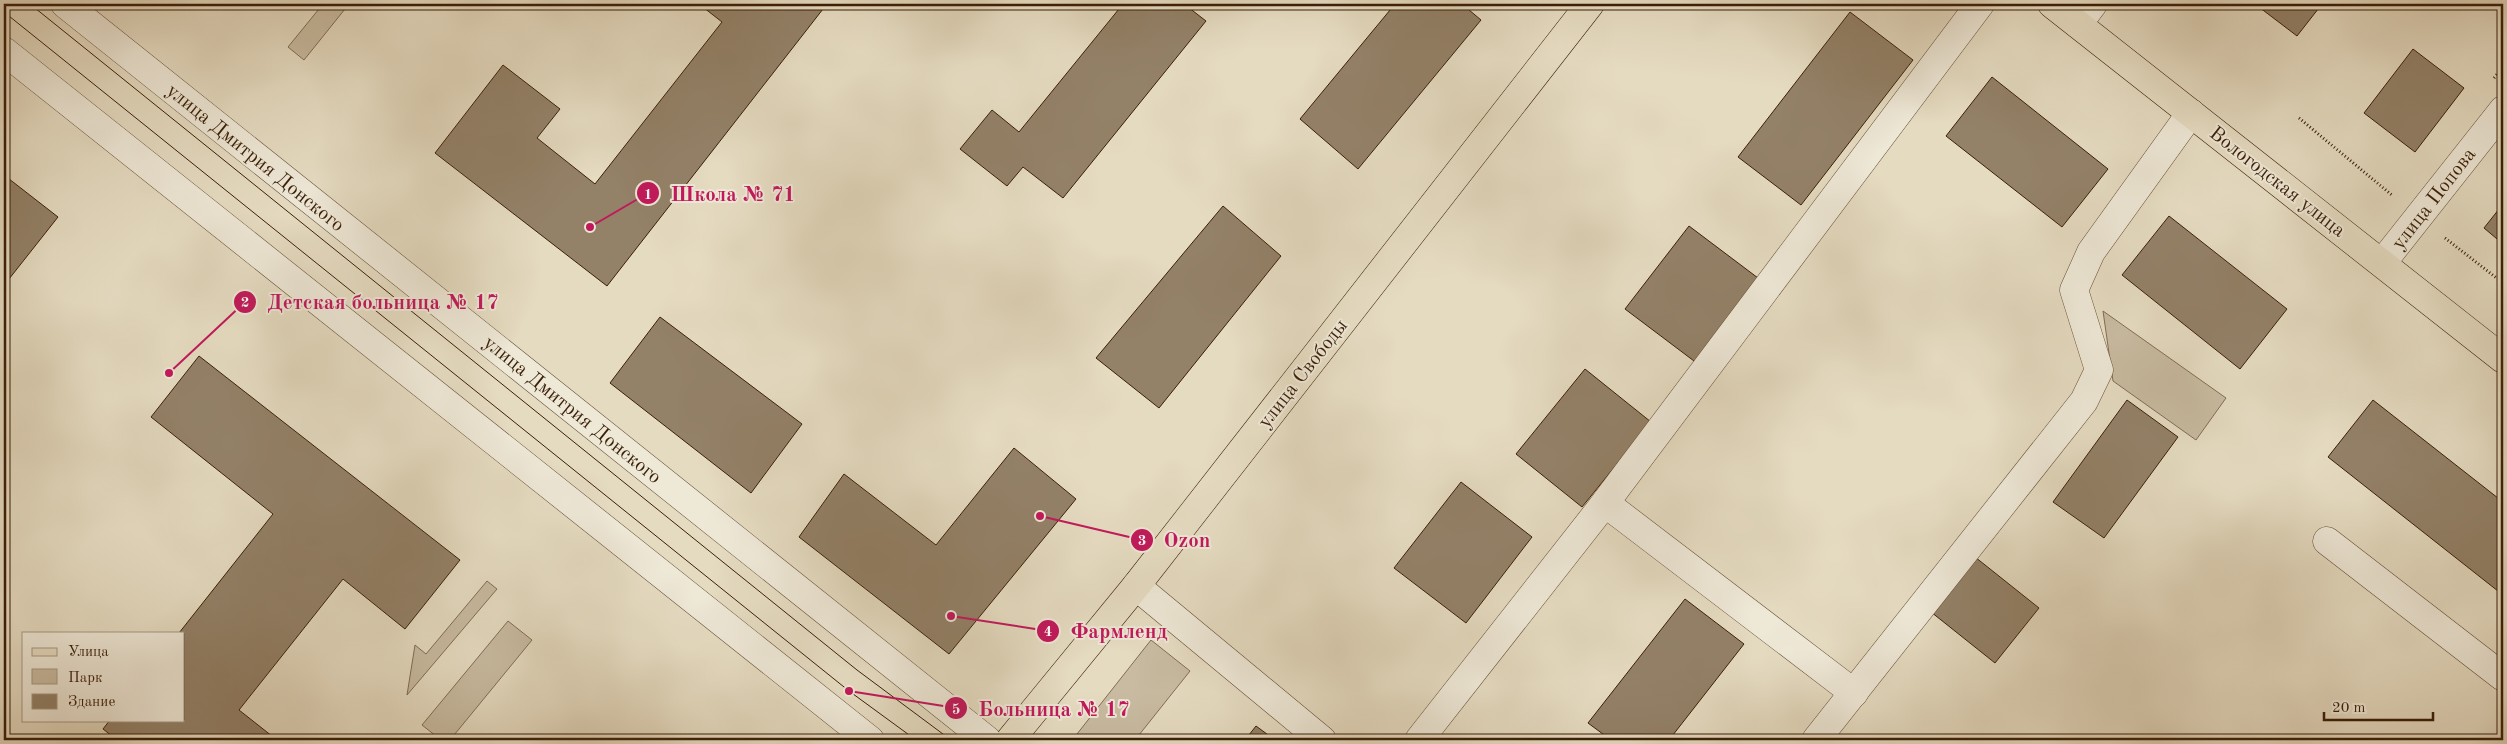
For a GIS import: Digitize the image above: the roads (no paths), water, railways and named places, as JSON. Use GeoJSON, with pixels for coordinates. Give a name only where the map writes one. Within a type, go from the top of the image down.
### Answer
{"type":"FeatureCollection","features":[{"type":"Feature","properties":{"kind":"main road","name":"улица Свободы"},"geometry":{"type":"LineString","coordinates":[[1010,740],[1136,586],[1590,4]]}},
{"type":"Feature","properties":{"kind":"main road","name":"Вологодская улица"},"geometry":{"type":"LineString","coordinates":[[2052,4],[2086,14],[2191,113],[2503,359]]}},
{"type":"Feature","properties":{"kind":"street","name":"улица Дмитрия Донского"},"geometry":{"type":"LineString","coordinates":[[65,4],[987,740]]}},
{"type":"Feature","properties":{"kind":"street"},"geometry":{"type":"LineString","coordinates":[[1419,740],[1605,503],[1980,4]]}},
{"type":"Feature","properties":{"kind":"street"},"geometry":{"type":"LineString","coordinates":[[4,51],[870,740]]}},
{"type":"Feature","properties":{"kind":"street","name":"улица Попова"},"geometry":{"type":"LineString","coordinates":[[2382,263],[2503,110]]}},
{"type":"Feature","properties":{"kind":"street"},"geometry":{"type":"LineString","coordinates":[[1816,740],[2084,401],[2100,370],[2074,290],[2091,252],[2191,113]]}},
{"type":"Feature","properties":{"kind":"street"},"geometry":{"type":"LineString","coordinates":[[1605,503],[1854,693]]}},
{"type":"Feature","properties":{"kind":"street"},"geometry":{"type":"LineString","coordinates":[[2327,541],[2503,676]]}},
{"type":"Feature","properties":{"kind":"street"},"geometry":{"type":"LineString","coordinates":[[1136,586],[1322,740]]}},
{"type":"Feature","properties":{"kind":"tram line"},"geometry":{"type":"LineString","coordinates":[[30,4],[857,670],[951,740]]}},
{"type":"Feature","properties":{"kind":"tram line"},"geometry":{"type":"LineString","coordinates":[[4,12],[849,691],[916,740]]}},
{"type":"Feature","properties":{"kind":"place","name":"Школа № 71"},"geometry":{"type":"Point","coordinates":[590,227]}},
{"type":"Feature","properties":{"kind":"place","name":"Детская больница № 17"},"geometry":{"type":"Point","coordinates":[169,373]}},
{"type":"Feature","properties":{"kind":"place","name":"Ozon"},"geometry":{"type":"Point","coordinates":[1040,516]}},
{"type":"Feature","properties":{"kind":"place","name":"Фармленд"},"geometry":{"type":"Point","coordinates":[951,616]}},
{"type":"Feature","properties":{"kind":"place","name":"Больница № 17"},"geometry":{"type":"Point","coordinates":[849,691]}}]}
